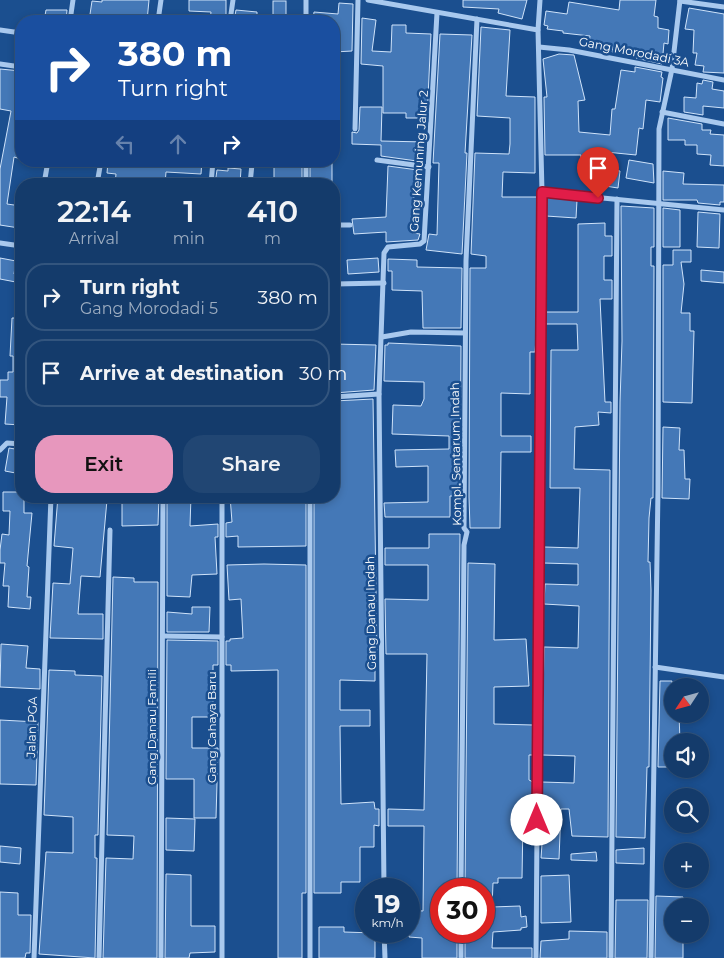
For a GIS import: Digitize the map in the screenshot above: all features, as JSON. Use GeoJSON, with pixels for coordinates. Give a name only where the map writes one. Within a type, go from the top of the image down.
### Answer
{"type":"FeatureCollection","features":[{"type":"Feature","properties":{"kind":"street"},"geometry":{"type":"LineString","coordinates":[[71,15],[73,0]]}},
{"type":"Feature","properties":{"kind":"street"},"geometry":{"type":"LineString","coordinates":[[159,15],[161,0]]}},
{"type":"Feature","properties":{"kind":"street"},"geometry":{"type":"LineString","coordinates":[[231,15],[233,0]]}},
{"type":"Feature","properties":{"kind":"street"},"geometry":{"type":"LineString","coordinates":[[306,0],[306,15]]}},
{"type":"Feature","properties":{"kind":"street"},"geometry":{"type":"LineString","coordinates":[[355,130],[358,0]]}},
{"type":"Feature","properties":{"kind":"street"},"geometry":{"type":"LineString","coordinates":[[368,0],[538,30]]}},
{"type":"Feature","properties":{"kind":"street"},"geometry":{"type":"LineString","coordinates":[[536,958],[542,192],[538,30],[540,0]]}},
{"type":"Feature","properties":{"kind":"street"},"geometry":{"type":"LineString","coordinates":[[651,958],[660,129],[672,69],[680,0],[724,7]]}},
{"type":"Feature","properties":{"kind":"street","name":"Gang Kemuning Jalur 2"},"geometry":{"type":"LineString","coordinates":[[382,337],[385,249],[392,246],[420,244],[424,241],[437,13]]}},
{"type":"Feature","properties":{"kind":"street","name":"Kompl. Sentarum Indah"},"geometry":{"type":"LineString","coordinates":[[461,878],[464,545],[467,532],[464,528],[466,261],[477,20]]}},
{"type":"Feature","properties":{"kind":"street"},"geometry":{"type":"LineString","coordinates":[[0,30],[15,32]]}},
{"type":"Feature","properties":{"kind":"street","name":"Gang Morodadi 3A"},"geometry":{"type":"LineString","coordinates":[[539,47],[569,50],[724,80]]}},
{"type":"Feature","properties":{"kind":"street"},"geometry":{"type":"LineString","coordinates":[[0,64],[15,66]]}},
{"type":"Feature","properties":{"kind":"street"},"geometry":{"type":"LineString","coordinates":[[662,112],[724,124]]}},
{"type":"Feature","properties":{"kind":"street"},"geometry":{"type":"LineString","coordinates":[[376,160],[429,167]]}},
{"type":"Feature","properties":{"kind":"street"},"geometry":{"type":"LineString","coordinates":[[542,192],[724,210]]}},
{"type":"Feature","properties":{"kind":"street"},"geometry":{"type":"LineString","coordinates":[[611,958],[617,199]]}},
{"type":"Feature","properties":{"kind":"street"},"geometry":{"type":"LineString","coordinates":[[340,225],[350,225]]}},
{"type":"Feature","properties":{"kind":"street"},"geometry":{"type":"LineString","coordinates":[[0,243],[15,245]]}},
{"type":"Feature","properties":{"kind":"street"},"geometry":{"type":"LineString","coordinates":[[340,284],[384,283]]}},
{"type":"Feature","properties":{"kind":"street"},"geometry":{"type":"LineString","coordinates":[[382,337],[411,332],[465,334]]}},
{"type":"Feature","properties":{"kind":"street","name":"Gang Danau Indah"},"geometry":{"type":"LineString","coordinates":[[382,337],[379,394],[384,878]]}},
{"type":"Feature","properties":{"kind":"street"},"geometry":{"type":"LineString","coordinates":[[340,397],[379,394]]}},
{"type":"Feature","properties":{"kind":"street"},"geometry":{"type":"LineString","coordinates":[[0,450],[7,443],[15,444]]}},
{"type":"Feature","properties":{"kind":"street","name":"Jalan PGA"},"geometry":{"type":"LineString","coordinates":[[34,958],[51,503]]}},
{"type":"Feature","properties":{"kind":"street","name":"Gang Danau Famili"},"geometry":{"type":"LineString","coordinates":[[161,958],[164,503]]}},
{"type":"Feature","properties":{"kind":"street","name":"Gang Cahaya Baru"},"geometry":{"type":"LineString","coordinates":[[222,503],[222,958]]}},
{"type":"Feature","properties":{"kind":"street"},"geometry":{"type":"LineString","coordinates":[[310,503],[310,958]]}},
{"type":"Feature","properties":{"kind":"street"},"geometry":{"type":"LineString","coordinates":[[100,958],[110,530]]}},
{"type":"Feature","properties":{"kind":"street"},"geometry":{"type":"LineString","coordinates":[[163,636],[222,637]]}},
{"type":"Feature","properties":{"kind":"street"},"geometry":{"type":"LineString","coordinates":[[655,667],[724,677]]}},
{"type":"Feature","properties":{"kind":"street"},"geometry":{"type":"LineString","coordinates":[[384,943],[385,958]]}},
{"type":"Feature","properties":{"kind":"street"},"geometry":{"type":"LineString","coordinates":[[461,943],[461,958]]}},
{"type":"Feature","properties":{"kind":"building"},"geometry":{"type":"Polygon","coordinates":[[[102,0],[149,0],[148,15],[90,15],[92,1],[102,2],[102,0]]]}},
{"type":"Feature","properties":{"kind":"building"},"geometry":{"type":"Polygon","coordinates":[[[189,0],[226,0],[226,15],[211,15],[211,12],[189,11],[189,0]]]}},
{"type":"Feature","properties":{"kind":"building"},"geometry":{"type":"Polygon","coordinates":[[[463,0],[527,0],[522,19],[498,13],[499,9],[463,7],[463,0]]]}},
{"type":"Feature","properties":{"kind":"building"},"geometry":{"type":"Polygon","coordinates":[[[620,0],[656,0],[654,16],[658,17],[658,28],[669,30],[668,44],[664,43],[662,64],[636,58],[636,55],[612,52],[613,47],[589,44],[590,36],[563,33],[563,31],[547,29],[548,26],[544,25],[546,11],[567,14],[569,2],[619,10],[620,0]]]}},
{"type":"Feature","properties":{"kind":"building"},"geometry":{"type":"Polygon","coordinates":[[[273,1],[286,1],[286,15],[273,15],[273,1]]]}},
{"type":"Feature","properties":{"kind":"building"},"geometry":{"type":"Polygon","coordinates":[[[339,3],[353,4],[352,51],[340,52],[340,15],[314,15],[314,12],[338,14],[339,3]]]}},
{"type":"Feature","properties":{"kind":"building"},"geometry":{"type":"Polygon","coordinates":[[[689,8],[724,14],[724,73],[703,72],[704,66],[695,65],[697,53],[693,53],[694,30],[685,29],[689,8]]]}},
{"type":"Feature","properties":{"kind":"building"},"geometry":{"type":"Polygon","coordinates":[[[46,10],[67,10],[67,15],[45,15],[46,10]]]}},
{"type":"Feature","properties":{"kind":"building"},"geometry":{"type":"Polygon","coordinates":[[[236,10],[257,12],[257,15],[235,15],[236,10]]]}},
{"type":"Feature","properties":{"kind":"building"},"geometry":{"type":"Polygon","coordinates":[[[362,18],[376,20],[372,51],[391,52],[392,25],[406,25],[406,33],[431,34],[427,118],[406,118],[406,113],[383,113],[383,66],[361,64],[362,18]]]}},
{"type":"Feature","properties":{"kind":"building"},"geometry":{"type":"Polygon","coordinates":[[[481,27],[510,30],[506,96],[535,97],[535,173],[503,172],[502,197],[538,197],[537,324],[535,352],[530,352],[530,394],[501,393],[501,436],[531,436],[531,452],[501,452],[500,528],[470,528],[470,268],[486,268],[486,256],[471,254],[475,153],[509,154],[510,144],[510,118],[477,116],[481,27]]]}},
{"type":"Feature","properties":{"kind":"building"},"geometry":{"type":"Polygon","coordinates":[[[440,34],[472,35],[465,153],[467,153],[462,254],[426,250],[429,234],[437,235],[439,163],[433,163],[440,34]]]}},
{"type":"Feature","properties":{"kind":"building"},"geometry":{"type":"Polygon","coordinates":[[[559,54],[574,55],[585,100],[578,101],[579,132],[610,135],[612,109],[615,109],[621,70],[635,72],[635,67],[662,72],[660,102],[646,100],[643,129],[639,128],[636,155],[606,152],[604,172],[580,170],[581,155],[545,155],[544,97],[547,97],[543,59],[559,54]]]}},
{"type":"Feature","properties":{"kind":"building"},"geometry":{"type":"Polygon","coordinates":[[[0,69],[15,70],[15,157],[7,204],[15,205],[15,227],[0,225],[0,169],[11,111],[0,109],[0,69]]]}},
{"type":"Feature","properties":{"kind":"building"},"geometry":{"type":"Polygon","coordinates":[[[703,80],[713,82],[712,89],[724,91],[724,108],[703,106],[703,115],[684,112],[684,97],[696,98],[697,83],[702,84],[703,80]]]}},
{"type":"Feature","properties":{"kind":"building"},"geometry":{"type":"Polygon","coordinates":[[[360,107],[382,107],[381,141],[425,142],[424,162],[381,156],[381,145],[352,144],[352,132],[357,133],[359,130],[360,107]]]}},
{"type":"Feature","properties":{"kind":"building"},"geometry":{"type":"Polygon","coordinates":[[[668,118],[702,124],[702,130],[711,130],[710,134],[724,135],[724,166],[710,165],[711,155],[697,154],[697,145],[685,145],[685,140],[668,140],[668,118]]]}},
{"type":"Feature","properties":{"kind":"building"},"geometry":{"type":"Polygon","coordinates":[[[629,160],[653,164],[654,183],[626,178],[629,160]]]}},
{"type":"Feature","properties":{"kind":"building"},"geometry":{"type":"Polygon","coordinates":[[[388,166],[418,170],[414,192],[413,233],[420,234],[418,240],[386,242],[386,232],[354,234],[352,219],[386,217],[388,166]]]}},
{"type":"Feature","properties":{"kind":"building"},"geometry":{"type":"Polygon","coordinates":[[[108,167],[202,167],[201,174],[166,172],[166,178],[116,178],[116,174],[107,173],[108,167]]]}},
{"type":"Feature","properties":{"kind":"building"},"geometry":{"type":"Polygon","coordinates":[[[274,167],[302,167],[302,178],[274,178],[274,167]]]}},
{"type":"Feature","properties":{"kind":"building"},"geometry":{"type":"Polygon","coordinates":[[[310,167],[332,167],[332,178],[310,178],[310,167]]]}},
{"type":"Feature","properties":{"kind":"building"},"geometry":{"type":"Polygon","coordinates":[[[228,168],[241,169],[240,178],[216,178],[217,170],[228,171],[228,168]]]}},
{"type":"Feature","properties":{"kind":"building"},"geometry":{"type":"Polygon","coordinates":[[[606,169],[620,171],[618,188],[605,186],[606,169]]]}},
{"type":"Feature","properties":{"kind":"building"},"geometry":{"type":"Polygon","coordinates":[[[663,171],[684,173],[683,184],[724,185],[724,202],[720,202],[720,205],[698,203],[697,200],[663,200],[663,171]]]}},
{"type":"Feature","properties":{"kind":"building"},"geometry":{"type":"Polygon","coordinates":[[[546,197],[577,200],[576,218],[546,216],[546,197]]]}},
{"type":"Feature","properties":{"kind":"building"},"geometry":{"type":"Polygon","coordinates":[[[621,206],[654,208],[654,247],[651,247],[651,266],[654,266],[653,498],[651,498],[649,518],[648,562],[650,562],[651,590],[649,767],[647,767],[645,838],[616,837],[622,341],[621,206]]]}},
{"type":"Feature","properties":{"kind":"building"},"geometry":{"type":"Polygon","coordinates":[[[663,208],[680,210],[680,247],[663,247],[663,208]]]}},
{"type":"Feature","properties":{"kind":"building"},"geometry":{"type":"Polygon","coordinates":[[[698,212],[720,214],[719,248],[697,247],[698,212]]]}},
{"type":"Feature","properties":{"kind":"building"},"geometry":{"type":"Polygon","coordinates":[[[605,223],[605,236],[612,236],[612,256],[604,256],[604,280],[612,280],[612,299],[600,299],[605,402],[611,402],[611,413],[598,412],[599,425],[575,427],[574,469],[610,470],[608,837],[572,836],[569,809],[561,809],[559,859],[541,858],[544,816],[541,816],[542,782],[574,783],[575,756],[542,755],[544,647],[578,648],[579,606],[544,604],[545,584],[578,585],[578,564],[543,563],[544,547],[578,548],[580,488],[550,488],[551,350],[578,350],[577,324],[545,324],[545,312],[578,312],[578,224],[605,223]]]}},
{"type":"Feature","properties":{"kind":"building"},"geometry":{"type":"Polygon","coordinates":[[[673,250],[691,250],[691,262],[681,262],[684,284],[681,313],[690,313],[690,331],[694,331],[692,403],[663,402],[663,265],[673,265],[673,250]]]}},
{"type":"Feature","properties":{"kind":"building"},"geometry":{"type":"Polygon","coordinates":[[[0,258],[15,261],[15,282],[0,279],[0,258]]]}},
{"type":"Feature","properties":{"kind":"building"},"geometry":{"type":"Polygon","coordinates":[[[378,258],[379,272],[348,274],[347,260],[378,258]]]}},
{"type":"Feature","properties":{"kind":"building"},"geometry":{"type":"Polygon","coordinates":[[[388,259],[417,260],[417,267],[462,268],[461,328],[423,328],[422,291],[392,290],[392,271],[388,271],[388,259]]]}},
{"type":"Feature","properties":{"kind":"building"},"geometry":{"type":"Polygon","coordinates":[[[701,270],[724,272],[724,283],[701,281],[701,270]]]}},
{"type":"Feature","properties":{"kind":"building"},"geometry":{"type":"Polygon","coordinates":[[[12,318],[15,318],[15,425],[5,424],[7,397],[0,397],[0,380],[8,380],[8,372],[13,372],[13,356],[10,356],[12,318]]]}},
{"type":"Feature","properties":{"kind":"building"},"geometry":{"type":"Polygon","coordinates":[[[388,343],[461,346],[460,496],[450,496],[450,517],[385,517],[384,503],[428,502],[428,466],[396,467],[395,450],[449,449],[449,436],[392,434],[393,405],[421,406],[424,399],[424,382],[384,381],[385,345],[388,345],[388,343]]]}},
{"type":"Feature","properties":{"kind":"building"},"geometry":{"type":"Polygon","coordinates":[[[340,344],[376,345],[374,390],[340,393],[340,344]]]}},
{"type":"Feature","properties":{"kind":"building"},"geometry":{"type":"Polygon","coordinates":[[[373,399],[377,654],[375,654],[375,681],[340,680],[340,710],[370,710],[370,726],[340,726],[341,804],[374,802],[375,809],[379,809],[379,826],[374,825],[374,847],[360,847],[360,878],[355,878],[355,882],[341,882],[341,893],[314,893],[314,503],[340,503],[340,401],[373,399]]]}},
{"type":"Feature","properties":{"kind":"building"},"geometry":{"type":"Polygon","coordinates":[[[663,427],[680,428],[679,450],[684,450],[685,479],[690,479],[689,499],[662,498],[663,427]]]}},
{"type":"Feature","properties":{"kind":"building"},"geometry":{"type":"Polygon","coordinates":[[[9,448],[15,449],[15,473],[5,471],[9,448]]]}},
{"type":"Feature","properties":{"kind":"building"},"geometry":{"type":"Polygon","coordinates":[[[3,492],[15,492],[15,503],[24,503],[24,513],[32,513],[27,566],[29,567],[27,597],[31,597],[30,609],[8,607],[9,586],[3,586],[5,563],[0,563],[0,550],[2,534],[9,535],[10,511],[3,511],[3,492]]]}},
{"type":"Feature","properties":{"kind":"building"},"geometry":{"type":"Polygon","coordinates":[[[57,503],[107,503],[100,577],[81,576],[78,614],[103,614],[103,639],[50,638],[53,583],[70,584],[73,548],[54,546],[57,503]]]}},
{"type":"Feature","properties":{"kind":"building"},"geometry":{"type":"Polygon","coordinates":[[[122,503],[159,503],[158,525],[122,526],[122,503]]]}},
{"type":"Feature","properties":{"kind":"building"},"geometry":{"type":"Polygon","coordinates":[[[167,503],[191,503],[190,526],[218,524],[218,537],[215,537],[217,574],[192,575],[190,597],[167,596],[167,503]]]}},
{"type":"Feature","properties":{"kind":"building"},"geometry":{"type":"Polygon","coordinates":[[[231,503],[306,503],[306,546],[238,547],[238,536],[226,537],[226,523],[232,522],[231,503]]]}},
{"type":"Feature","properties":{"kind":"building"},"geometry":{"type":"Polygon","coordinates":[[[429,534],[460,534],[457,878],[430,878],[430,943],[457,943],[457,958],[422,958],[420,911],[423,911],[424,826],[388,826],[388,809],[424,810],[427,654],[386,654],[385,599],[428,600],[428,565],[385,565],[385,548],[429,548],[429,534]]]}},
{"type":"Feature","properties":{"kind":"building"},"geometry":{"type":"Polygon","coordinates":[[[468,563],[495,564],[494,640],[526,639],[529,686],[494,687],[494,724],[533,725],[533,755],[529,755],[529,780],[533,782],[533,817],[523,818],[522,878],[498,878],[498,883],[495,883],[495,878],[465,878],[468,563]]]}},
{"type":"Feature","properties":{"kind":"building"},"geometry":{"type":"Polygon","coordinates":[[[227,565],[306,565],[306,893],[302,893],[302,958],[278,958],[278,670],[231,671],[231,665],[226,665],[226,641],[243,638],[241,599],[229,600],[227,565]]]}},
{"type":"Feature","properties":{"kind":"building"},"geometry":{"type":"Polygon","coordinates":[[[113,577],[134,578],[134,582],[158,582],[157,958],[103,958],[106,858],[133,859],[134,836],[107,835],[113,577]]]}},
{"type":"Feature","properties":{"kind":"building"},"geometry":{"type":"Polygon","coordinates":[[[192,607],[210,607],[209,632],[167,632],[167,612],[192,614],[192,607]]]}},
{"type":"Feature","properties":{"kind":"building"},"geometry":{"type":"Polygon","coordinates":[[[167,640],[218,641],[218,665],[213,665],[213,717],[192,717],[192,748],[218,748],[216,818],[194,818],[194,779],[166,779],[167,640]]]}},
{"type":"Feature","properties":{"kind":"building"},"geometry":{"type":"Polygon","coordinates":[[[1,644],[28,646],[26,668],[40,669],[40,689],[0,687],[1,644]]]}},
{"type":"Feature","properties":{"kind":"building"},"geometry":{"type":"Polygon","coordinates":[[[49,670],[75,671],[75,675],[102,676],[98,835],[95,835],[95,858],[97,858],[95,958],[39,954],[46,852],[73,853],[73,817],[44,815],[49,670]]]}},
{"type":"Feature","properties":{"kind":"building"},"geometry":{"type":"Polygon","coordinates":[[[660,681],[664,681],[664,723],[679,723],[680,733],[664,733],[664,767],[658,767],[660,681]]]}},
{"type":"Feature","properties":{"kind":"building"},"geometry":{"type":"Polygon","coordinates":[[[0,720],[38,722],[36,785],[0,784],[0,720]]]}},
{"type":"Feature","properties":{"kind":"building"},"geometry":{"type":"Polygon","coordinates":[[[166,818],[195,819],[194,851],[166,850],[166,818]]]}},
{"type":"Feature","properties":{"kind":"building"},"geometry":{"type":"Polygon","coordinates":[[[0,846],[21,848],[20,864],[0,862],[0,846]]]}},
{"type":"Feature","properties":{"kind":"building"},"geometry":{"type":"Polygon","coordinates":[[[644,848],[644,864],[616,863],[616,850],[644,848]]]}},
{"type":"Feature","properties":{"kind":"building"},"geometry":{"type":"Polygon","coordinates":[[[596,852],[597,861],[571,860],[571,854],[596,852]]]}},
{"type":"Feature","properties":{"kind":"building"},"geometry":{"type":"Polygon","coordinates":[[[166,874],[191,875],[191,926],[215,926],[215,952],[190,953],[189,958],[165,958],[166,874]]]}},
{"type":"Feature","properties":{"kind":"building"},"geometry":{"type":"Polygon","coordinates":[[[569,875],[571,922],[541,923],[541,876],[569,875]]]}},
{"type":"Feature","properties":{"kind":"building"},"geometry":{"type":"Polygon","coordinates":[[[0,892],[18,893],[18,915],[31,915],[30,953],[26,953],[25,958],[0,958],[0,892]]]}},
{"type":"Feature","properties":{"kind":"building"},"geometry":{"type":"Polygon","coordinates":[[[656,896],[683,897],[664,898],[664,943],[683,943],[683,958],[655,958],[656,896]]]}},
{"type":"Feature","properties":{"kind":"building"},"geometry":{"type":"Polygon","coordinates":[[[616,900],[648,900],[647,958],[615,958],[616,900]]]}},
{"type":"Feature","properties":{"kind":"building"},"geometry":{"type":"Polygon","coordinates":[[[520,906],[521,917],[526,916],[527,927],[521,928],[521,930],[495,932],[495,907],[520,906]]]}},
{"type":"Feature","properties":{"kind":"building"},"geometry":{"type":"Polygon","coordinates":[[[319,927],[344,927],[344,932],[355,932],[355,943],[375,943],[375,958],[319,958],[319,927]]]}},
{"type":"Feature","properties":{"kind":"building"},"geometry":{"type":"Polygon","coordinates":[[[569,931],[607,932],[607,958],[540,958],[541,941],[569,939],[569,931]]]}},
{"type":"Feature","properties":{"kind":"building"},"geometry":{"type":"Polygon","coordinates":[[[465,943],[492,943],[492,948],[532,948],[532,958],[465,958],[465,943]]]}},
{"type":"Feature","properties":{"kind":"route"},"geometry":{"type":"LineString","coordinates":[[537,820],[542,192],[598,198]]}}]}
